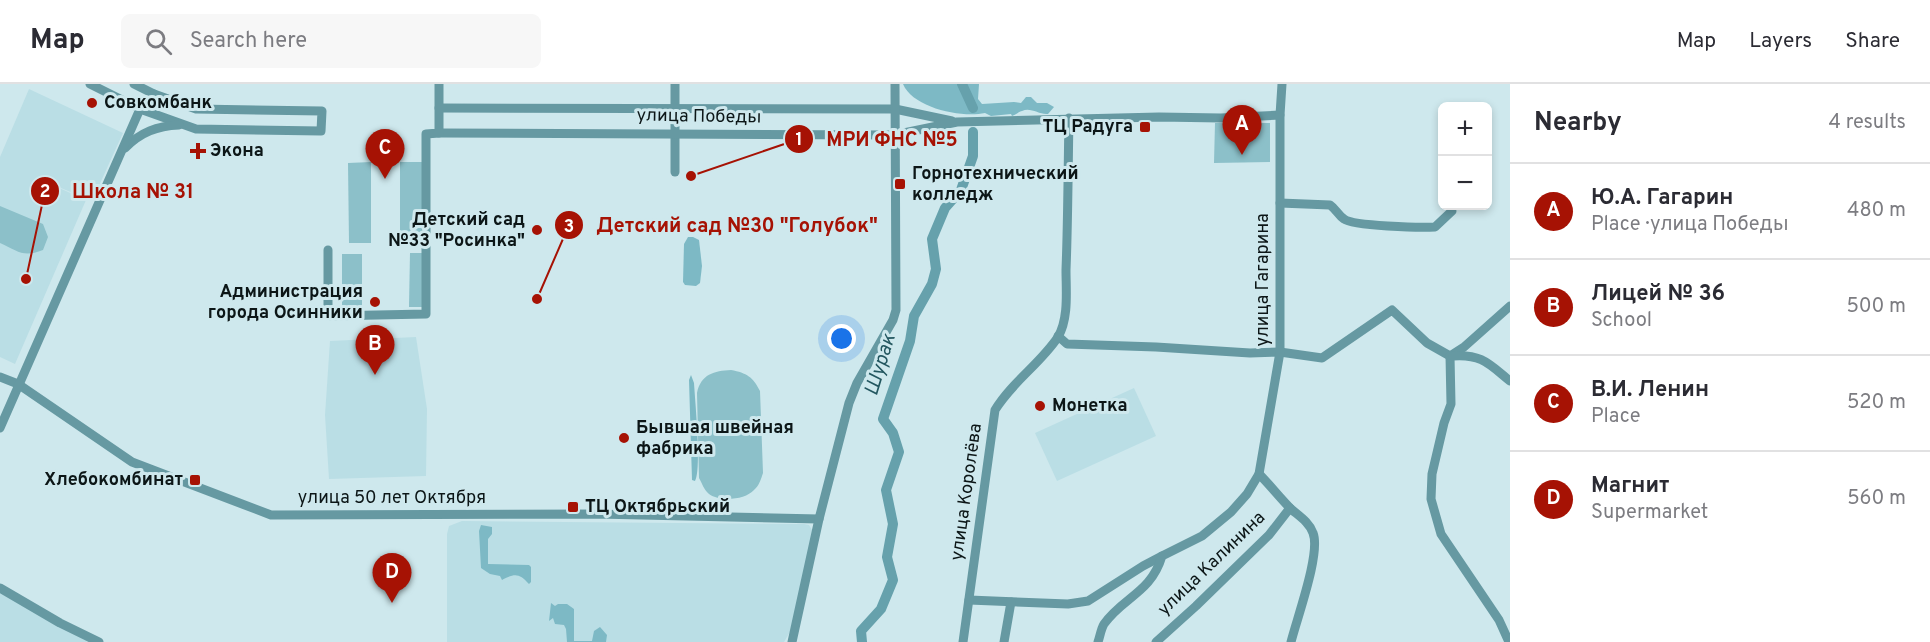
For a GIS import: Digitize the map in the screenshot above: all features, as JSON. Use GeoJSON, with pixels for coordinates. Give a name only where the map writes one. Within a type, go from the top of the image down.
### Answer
{"type":"FeatureCollection","features":[{"type":"Feature","properties":{"kind":"street"},"geometry":{"type":"LineString","coordinates":[[90,84],[140,109],[196,129],[321,131],[322,111],[196,109],[134,84]]}},
{"type":"Feature","properties":{"kind":"street"},"geometry":{"type":"LineString","coordinates":[[328,250],[327,315],[426,314],[426,134],[439,133],[439,84]]}},
{"type":"Feature","properties":{"kind":"street"},"geometry":{"type":"LineString","coordinates":[[675,84],[675,172]]}},
{"type":"Feature","properties":{"kind":"street"},"geometry":{"type":"LineString","coordinates":[[792,640],[819,519],[849,403],[857,383],[886,334],[896,310],[895,84]]}},
{"type":"Feature","properties":{"kind":"street","name":"улица Гагарина"},"geometry":{"type":"LineString","coordinates":[[1259,474],[1280,352],[1282,84]]}},
{"type":"Feature","properties":{"kind":"street"},"geometry":{"type":"LineString","coordinates":[[0,429],[140,109],[154,94]]}},
{"type":"Feature","properties":{"kind":"street","name":"улица Победы"},"geometry":{"type":"LineString","coordinates":[[439,108],[895,109],[957,122]]}},
{"type":"Feature","properties":{"kind":"street","name":"улица Победы"},"geometry":{"type":"LineString","coordinates":[[439,133],[894,135],[957,122],[1280,115]]}},
{"type":"Feature","properties":{"kind":"street","name":"улица Королёва"},"geometry":{"type":"LineString","coordinates":[[963,642],[995,410],[1004,395],[1037,362],[1058,336],[1065,314],[1069,118]]}},
{"type":"Feature","properties":{"kind":"street"},"geometry":{"type":"LineString","coordinates":[[121,151],[133,139],[156,127],[183,125]]}},
{"type":"Feature","properties":{"kind":"street"},"geometry":{"type":"LineString","coordinates":[[1280,203],[1330,205],[1335,207],[1342,218],[1351,222],[1395,227],[1435,227],[1452,212]]}},
{"type":"Feature","properties":{"kind":"street"},"geometry":{"type":"LineString","coordinates":[[1450,356],[1464,347],[1510,306]]}},
{"type":"Feature","properties":{"kind":"street"},"geometry":{"type":"LineString","coordinates":[[1058,336],[1067,344],[1250,353],[1280,352],[1322,358],[1392,310],[1427,343],[1450,356],[1469,355],[1486,361],[1510,381]]}},
{"type":"Feature","properties":{"kind":"street"},"geometry":{"type":"LineString","coordinates":[[1450,356],[1451,404],[1432,474],[1431,499],[1441,534],[1499,620],[1509,642]]}},
{"type":"Feature","properties":{"kind":"street","name":"улица 50 лет Октября"},"geometry":{"type":"LineString","coordinates":[[0,377],[18,384],[132,462],[271,515],[597,514],[819,519]]}},
{"type":"Feature","properties":{"kind":"street"},"geometry":{"type":"LineString","coordinates":[[969,600],[1068,604],[1089,600],[1143,566],[1202,536],[1232,512],[1247,494],[1259,474],[1302,518],[1312,531],[1315,542],[1315,557],[1291,642]]}},
{"type":"Feature","properties":{"kind":"street","name":"улица Калинина"},"geometry":{"type":"LineString","coordinates":[[1156,642],[1269,535],[1290,508]]}},
{"type":"Feature","properties":{"kind":"street"},"geometry":{"type":"LineString","coordinates":[[1098,642],[1102,626],[1149,581],[1159,566],[1162,556]]}},
{"type":"Feature","properties":{"kind":"street"},"geometry":{"type":"LineString","coordinates":[[0,588],[60,623],[99,642]]}},
{"type":"Feature","properties":{"kind":"street"},"geometry":{"type":"LineString","coordinates":[[1004,642],[1011,602]]}},
{"type":"Feature","properties":{"kind":"shaded area"},"geometry":{"type":"Polygon","coordinates":[[[903,84],[979,84],[978,99],[982,104],[1021,103],[1026,97],[1031,97],[1037,103],[1047,103],[1054,107],[1048,114],[1025,110],[1012,116],[1011,114],[991,116],[985,113],[963,114],[927,105],[908,92],[903,84]]]}},
{"type":"Feature","properties":{"kind":"shaded area"},"geometry":{"type":"Polygon","coordinates":[[[29,89],[123,133],[92,201],[37,178],[86,200],[15,364],[0,357],[0,157],[29,89]]]}},
{"type":"Feature","properties":{"kind":"shaded area"},"geometry":{"type":"Polygon","coordinates":[[[1215,123],[1270,123],[1270,162],[1214,163],[1215,123]]]}},
{"type":"Feature","properties":{"kind":"shaded area"},"geometry":{"type":"Polygon","coordinates":[[[371,162],[371,243],[349,243],[348,163],[371,162]]]}},
{"type":"Feature","properties":{"kind":"shaded area"},"geometry":{"type":"Polygon","coordinates":[[[400,162],[423,162],[423,242],[400,243],[400,162]]]}},
{"type":"Feature","properties":{"kind":"shaded area"},"geometry":{"type":"Polygon","coordinates":[[[0,206],[43,224],[48,237],[43,250],[25,253],[0,243],[0,206]]]}},
{"type":"Feature","properties":{"kind":"shaded area"},"geometry":{"type":"Polygon","coordinates":[[[688,237],[699,240],[702,266],[700,283],[696,286],[685,285],[683,282],[684,244],[688,237]]]}},
{"type":"Feature","properties":{"kind":"shaded area"},"geometry":{"type":"Polygon","coordinates":[[[410,253],[424,253],[424,307],[409,307],[410,253]]]}},
{"type":"Feature","properties":{"kind":"shaded area"},"geometry":{"type":"Polygon","coordinates":[[[342,254],[362,254],[362,308],[342,308],[342,254]]]}},
{"type":"Feature","properties":{"kind":"shaded area"},"geometry":{"type":"Polygon","coordinates":[[[416,337],[427,409],[426,476],[329,479],[325,415],[330,341],[416,337]]]}},
{"type":"Feature","properties":{"kind":"shaded area"},"geometry":{"type":"Polygon","coordinates":[[[731,370],[749,376],[760,391],[763,473],[757,487],[750,493],[739,498],[726,499],[709,494],[699,478],[697,393],[702,382],[709,375],[731,370]]]}},
{"type":"Feature","properties":{"kind":"shaded area"},"geometry":{"type":"Polygon","coordinates":[[[691,375],[694,383],[698,435],[698,464],[695,481],[692,480],[689,380],[691,375]]]}},
{"type":"Feature","properties":{"kind":"shaded area"},"geometry":{"type":"Polygon","coordinates":[[[1134,388],[1156,436],[1057,481],[1035,433],[1134,388]]]}},
{"type":"Feature","properties":{"kind":"shaded area"},"geometry":{"type":"Polygon","coordinates":[[[462,521],[804,524],[809,525],[812,530],[812,539],[790,632],[784,642],[447,642],[447,534],[449,526],[462,521]]]}},
{"type":"Feature","properties":{"kind":"shaded area"},"geometry":{"type":"Polygon","coordinates":[[[481,525],[492,527],[492,534],[488,539],[488,564],[529,565],[531,582],[529,584],[517,575],[502,580],[500,576],[490,574],[481,568],[479,531],[481,525]]]}},
{"type":"Feature","properties":{"kind":"shaded area"},"geometry":{"type":"Polygon","coordinates":[[[0,593],[91,642],[0,642],[0,593]]]}},
{"type":"Feature","properties":{"kind":"shaded area"},"geometry":{"type":"Polygon","coordinates":[[[551,603],[555,606],[567,604],[574,609],[574,641],[592,641],[594,631],[600,627],[607,635],[606,642],[567,642],[564,625],[555,624],[553,618],[549,621],[551,603]]]}},
{"type":"Feature","properties":{"kind":"waterway","name":"Шурак"},"geometry":{"type":"LineString","coordinates":[[962,84],[973,108]]}},
{"type":"Feature","properties":{"kind":"waterway","name":"Шурак"},"geometry":{"type":"LineString","coordinates":[[862,642],[861,631],[881,609],[893,580],[887,557],[893,524],[886,490],[899,452],[893,433],[883,419],[910,341],[914,316],[932,284],[936,269],[932,239],[945,208],[961,190],[973,156],[973,132]]}},
{"type":"Feature","properties":{"kind":"place","name":"Совкомбанк"},"geometry":{"type":"Point","coordinates":[92,103]}},
{"type":"Feature","properties":{"kind":"place","name":"ТЦ Радуга"},"geometry":{"type":"Point","coordinates":[1145,127]}},
{"type":"Feature","properties":{"kind":"place","name":"Экона"},"geometry":{"type":"Point","coordinates":[198,151]}},
{"type":"Feature","properties":{"kind":"place","name":"Ю.А. Гагарин"},"geometry":{"type":"Point","coordinates":[1242,155]}},
{"type":"Feature","properties":{"kind":"place","name":"МРИ ФНС №5"},"geometry":{"type":"Point","coordinates":[691,176]}},
{"type":"Feature","properties":{"kind":"place","name":"В.И. Ленин"},"geometry":{"type":"Point","coordinates":[385,179]}},
{"type":"Feature","properties":{"kind":"place","name":"Горнотехнический колледж"},"geometry":{"type":"Point","coordinates":[900,184]}},
{"type":"Feature","properties":{"kind":"place","name":"Детский сад №33 \"Росинка\""},"geometry":{"type":"Point","coordinates":[537,230]}},
{"type":"Feature","properties":{"kind":"place","name":"Школа № 31"},"geometry":{"type":"Point","coordinates":[26,279]}},
{"type":"Feature","properties":{"kind":"place","name":"Детский сад №30 \"Голубок\""},"geometry":{"type":"Point","coordinates":[537,299]}},
{"type":"Feature","properties":{"kind":"place","name":"Администрация города Осинники"},"geometry":{"type":"Point","coordinates":[375,302]}},
{"type":"Feature","properties":{"kind":"place","name":"Лицей № 36"},"geometry":{"type":"Point","coordinates":[375,375]}},
{"type":"Feature","properties":{"kind":"place","name":"Монетка"},"geometry":{"type":"Point","coordinates":[1040,406]}},
{"type":"Feature","properties":{"kind":"place","name":"Бывшая швейная фабрика"},"geometry":{"type":"Point","coordinates":[624,438]}},
{"type":"Feature","properties":{"kind":"place","name":"Хлебокомбинат"},"geometry":{"type":"Point","coordinates":[195,480]}},
{"type":"Feature","properties":{"kind":"place","name":"ТЦ Октябрьский"},"geometry":{"type":"Point","coordinates":[573,507]}},
{"type":"Feature","properties":{"kind":"place","name":"Магнит"},"geometry":{"type":"Point","coordinates":[392,603]}}]}
